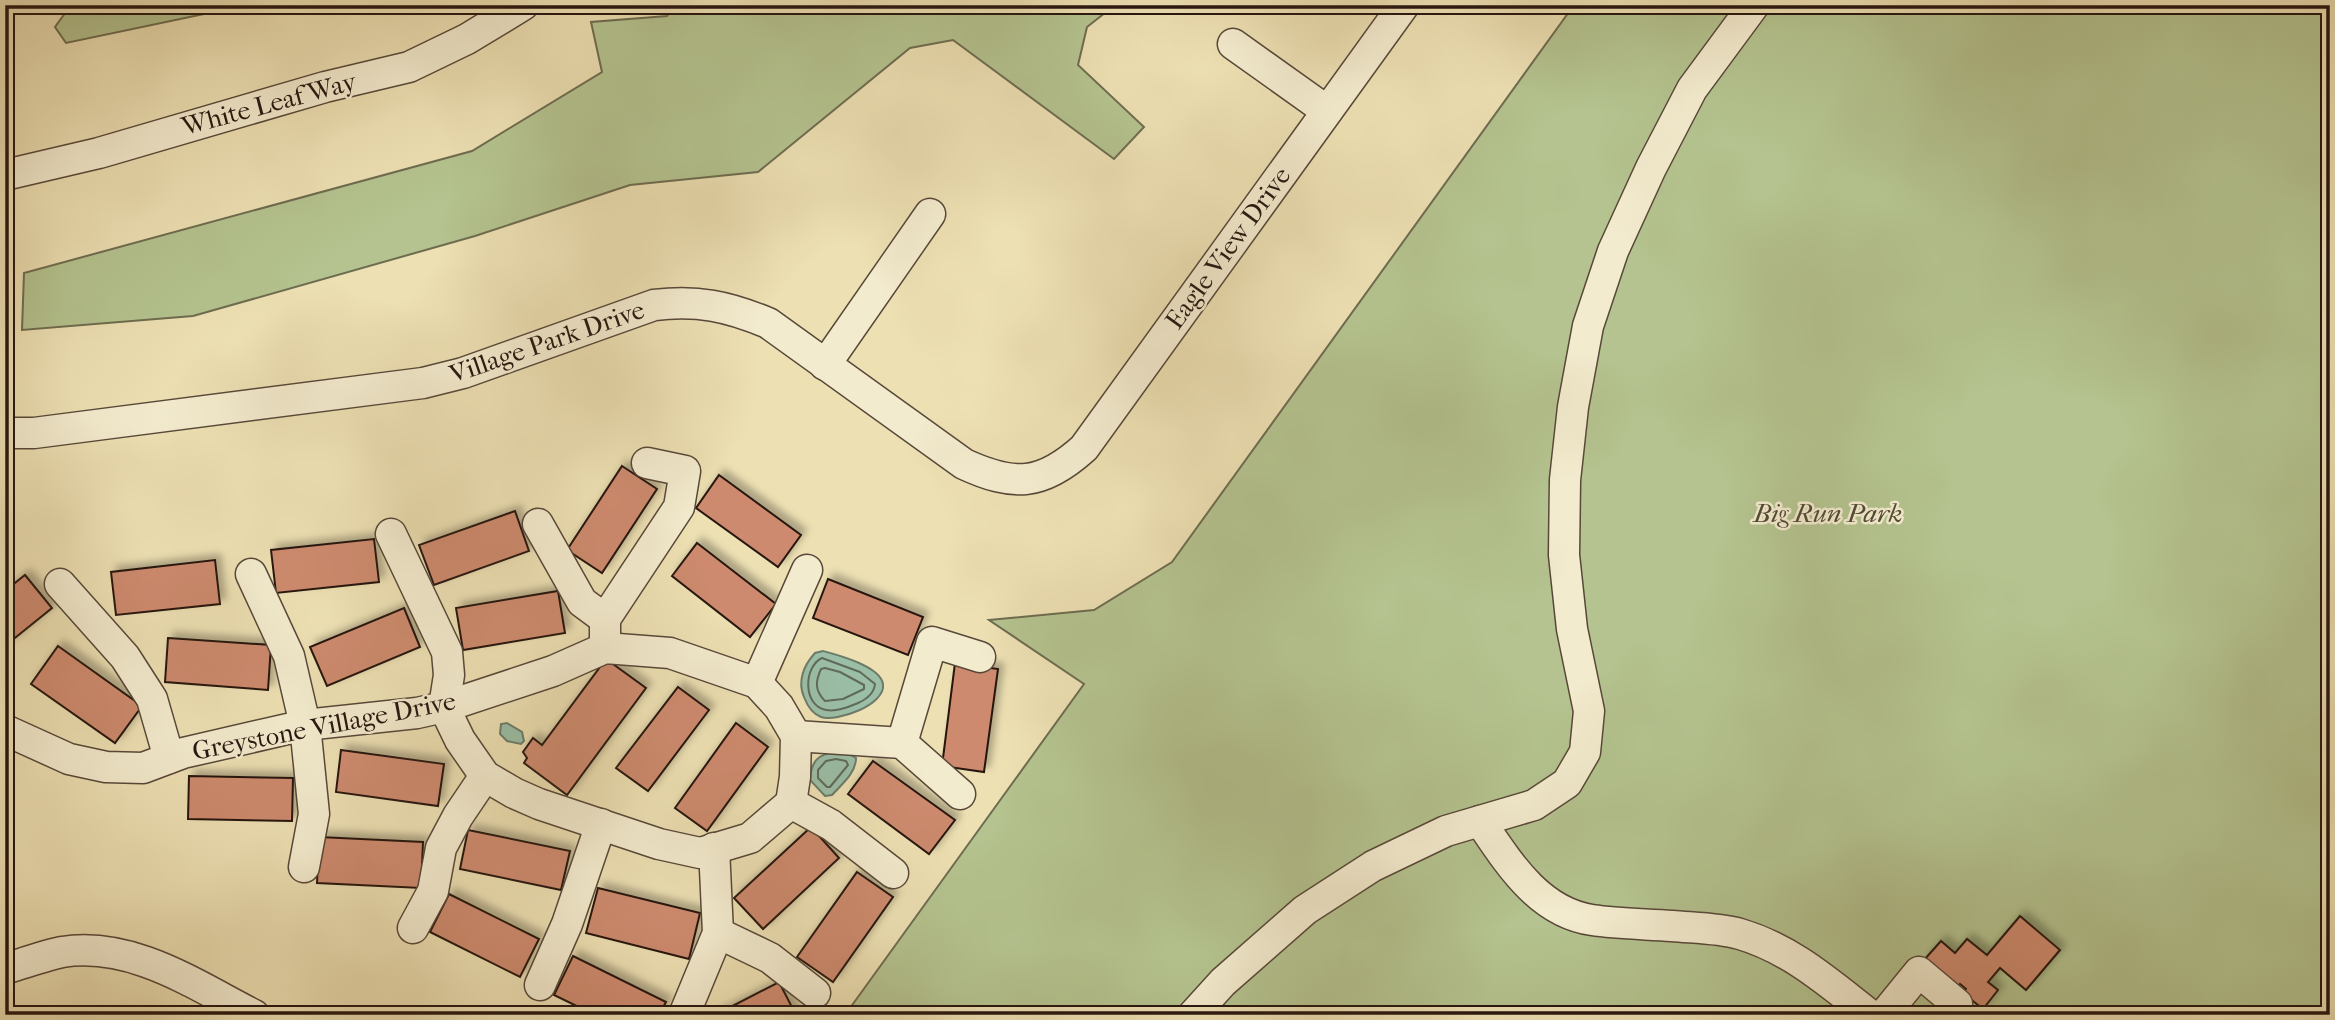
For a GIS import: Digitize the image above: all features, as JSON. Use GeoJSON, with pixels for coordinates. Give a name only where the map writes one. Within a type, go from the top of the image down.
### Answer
{"type":"FeatureCollection","features":[{"type":"Feature","properties":{"kind":"street","name":"White Leaf Way"},"geometry":{"type":"LineString","coordinates":[[5,175],[99,153],[325,87],[409,66],[467,39],[523,5]]}},
{"type":"Feature","properties":{"kind":"street","name":"Eagle View Drive"},"geometry":{"type":"LineString","coordinates":[[1040,477],[1064,466],[1084,449],[1404,5]]}},
{"type":"Feature","properties":{"kind":"street"},"geometry":{"type":"LineString","coordinates":[[1193,1015],[1223,982],[1305,910],[1373,866],[1446,831],[1534,805],[1567,783],[1585,752],[1590,711],[1572,629],[1564,555],[1565,480],[1573,407],[1588,326],[1613,251],[1692,89],[1754,5]]}},
{"type":"Feature","properties":{"kind":"street"},"geometry":{"type":"LineString","coordinates":[[1233,44],[1327,111]]}},
{"type":"Feature","properties":{"kind":"street"},"geometry":{"type":"LineString","coordinates":[[825,365],[930,214]]}},
{"type":"Feature","properties":{"kind":"street","name":"Village Park Drive"},"geometry":{"type":"LineString","coordinates":[[5,433],[34,433],[423,383],[463,373],[654,305],[682,302],[709,304],[744,313],[768,323],[964,464],[1000,479],[1040,477]]}},
{"type":"Feature","properties":{"kind":"street"},"geometry":{"type":"LineString","coordinates":[[605,648],[606,619],[679,507],[685,471],[647,463]]}},
{"type":"Feature","properties":{"kind":"street"},"geometry":{"type":"LineString","coordinates":[[538,524],[582,601],[606,619]]}},
{"type":"Feature","properties":{"kind":"street"},"geometry":{"type":"LineString","coordinates":[[391,534],[447,652],[449,674],[444,707],[460,740],[485,776],[514,793],[659,844],[700,853],[750,838],[791,803],[796,736],[902,743],[960,794]]}},
{"type":"Feature","properties":{"kind":"street"},"geometry":{"type":"LineString","coordinates":[[757,683],[807,570]]}},
{"type":"Feature","properties":{"kind":"street"},"geometry":{"type":"LineString","coordinates":[[251,574],[289,656],[305,725],[314,814],[304,867]]}},
{"type":"Feature","properties":{"kind":"street"},"geometry":{"type":"LineString","coordinates":[[60,584],[125,657],[152,699],[169,758]]}},
{"type":"Feature","properties":{"kind":"street"},"geometry":{"type":"LineString","coordinates":[[902,743],[932,642],[980,657]]}},
{"type":"Feature","properties":{"kind":"street","name":"Greystone Village Drive"},"geometry":{"type":"LineString","coordinates":[[5,730],[69,759],[106,767],[143,768],[183,753],[305,725],[417,713],[444,707],[553,671],[605,648],[670,653],[757,683],[779,707],[796,736]]}},
{"type":"Feature","properties":{"kind":"street"},"geometry":{"type":"LineString","coordinates":[[413,928],[433,891],[441,848],[458,816],[485,776]]}},
{"type":"Feature","properties":{"kind":"street"},"geometry":{"type":"LineString","coordinates":[[791,803],[831,825],[893,873]]}},
{"type":"Feature","properties":{"kind":"street"},"geometry":{"type":"LineString","coordinates":[[1480,821],[1515,873],[1539,895],[1563,911],[1590,920],[1739,933],[1779,948],[1809,966],[1870,1015]]}},
{"type":"Feature","properties":{"kind":"street"},"geometry":{"type":"LineString","coordinates":[[540,985],[567,924],[601,824]]}},
{"type":"Feature","properties":{"kind":"street"},"geometry":{"type":"LineString","coordinates":[[684,1015],[718,933],[714,848]]}},
{"type":"Feature","properties":{"kind":"street"},"geometry":{"type":"LineString","coordinates":[[718,933],[770,958],[815,993]]}},
{"type":"Feature","properties":{"kind":"street"},"geometry":{"type":"LineString","coordinates":[[5,969],[63,952],[96,950],[126,955],[155,966],[254,1015]]}},
{"type":"Feature","properties":{"kind":"street"},"geometry":{"type":"LineString","coordinates":[[1884,1015],[1919,972],[1957,1004],[1947,1015]]}},
{"type":"Feature","properties":{"kind":"green space"},"geometry":{"type":"Polygon","coordinates":[[[71,5],[247,5],[66,43],[55,27],[71,5]]]}},
{"type":"Feature","properties":{"kind":"green space"},"geometry":{"type":"Polygon","coordinates":[[[673,5],[1115,5],[1087,27],[1078,65],[1144,127],[1114,159],[953,40],[910,48],[758,172],[630,185],[475,236],[193,316],[22,330],[24,273],[472,151],[602,72],[591,22],[667,16],[673,5]]]}},
{"type":"Feature","properties":{"kind":"green space","name":"Big Run Park"},"geometry":{"type":"Polygon","coordinates":[[[1574,5],[2330,5],[2330,1015],[845,1015],[1084,684],[989,620],[1094,610],[1172,562],[1574,5]]]}},
{"type":"Feature","properties":{"kind":"water"},"geometry":{"type":"Polygon","coordinates":[[[823,651],[857,662],[874,672],[883,684],[877,699],[859,710],[838,717],[828,718],[815,714],[804,697],[801,685],[805,668],[811,658],[815,653],[823,651]]]}},
{"type":"Feature","properties":{"kind":"water"},"geometry":{"type":"Polygon","coordinates":[[[507,723],[522,732],[524,741],[521,744],[507,741],[500,734],[501,724],[507,723]]]}},
{"type":"Feature","properties":{"kind":"water"},"geometry":{"type":"Polygon","coordinates":[[[836,752],[856,758],[855,763],[844,782],[832,795],[825,796],[810,780],[812,768],[820,757],[836,752]]]}},
{"type":"Feature","properties":{"kind":"building"},"geometry":{"type":"Polygon","coordinates":[[[622,466],[657,489],[602,573],[567,550],[622,466]]]}},
{"type":"Feature","properties":{"kind":"building"},"geometry":{"type":"Polygon","coordinates":[[[719,475],[801,535],[778,567],[696,508],[719,475]]]}},
{"type":"Feature","properties":{"kind":"building"},"geometry":{"type":"Polygon","coordinates":[[[515,511],[529,551],[434,585],[419,545],[515,511]]]}},
{"type":"Feature","properties":{"kind":"building"},"geometry":{"type":"Polygon","coordinates":[[[374,539],[379,582],[276,593],[271,550],[374,539]]]}},
{"type":"Feature","properties":{"kind":"building"},"geometry":{"type":"Polygon","coordinates":[[[697,543],[776,604],[750,637],[672,576],[697,543]]]}},
{"type":"Feature","properties":{"kind":"building"},"geometry":{"type":"Polygon","coordinates":[[[215,560],[220,604],[116,615],[111,572],[215,560]]]}},
{"type":"Feature","properties":{"kind":"building"},"geometry":{"type":"Polygon","coordinates":[[[25,575],[52,608],[5,646],[5,591],[25,575]]]}},
{"type":"Feature","properties":{"kind":"building"},"geometry":{"type":"Polygon","coordinates":[[[828,579],[923,617],[908,655],[813,618],[828,579]]]}},
{"type":"Feature","properties":{"kind":"building"},"geometry":{"type":"Polygon","coordinates":[[[558,591],[565,633],[463,650],[456,608],[558,591]]]}},
{"type":"Feature","properties":{"kind":"building"},"geometry":{"type":"Polygon","coordinates":[[[404,608],[420,647],[327,686],[310,647],[404,608]]]}},
{"type":"Feature","properties":{"kind":"building"},"geometry":{"type":"Polygon","coordinates":[[[168,638],[271,645],[268,690],[165,682],[168,638]]]}},
{"type":"Feature","properties":{"kind":"building"},"geometry":{"type":"Polygon","coordinates":[[[58,646],[142,706],[115,743],[31,684],[58,646]]]}},
{"type":"Feature","properties":{"kind":"building"},"geometry":{"type":"Polygon","coordinates":[[[606,659],[646,688],[567,795],[524,763],[527,758],[523,752],[533,738],[542,745],[606,659]]]}},
{"type":"Feature","properties":{"kind":"building"},"geometry":{"type":"Polygon","coordinates":[[[955,663],[998,669],[984,772],[942,766],[955,663]]]}},
{"type":"Feature","properties":{"kind":"building"},"geometry":{"type":"Polygon","coordinates":[[[678,687],[709,710],[648,791],[616,768],[678,687]]]}},
{"type":"Feature","properties":{"kind":"building"},"geometry":{"type":"Polygon","coordinates":[[[736,723],[768,747],[707,831],[675,808],[736,723]]]}},
{"type":"Feature","properties":{"kind":"building"},"geometry":{"type":"Polygon","coordinates":[[[341,750],[444,764],[438,806],[336,792],[341,750]]]}},
{"type":"Feature","properties":{"kind":"building"},"geometry":{"type":"Polygon","coordinates":[[[873,761],[955,820],[929,854],[848,794],[873,761]]]}},
{"type":"Feature","properties":{"kind":"building"},"geometry":{"type":"Polygon","coordinates":[[[189,776],[293,778],[292,821],[188,819],[189,776]]]}},
{"type":"Feature","properties":{"kind":"building"},"geometry":{"type":"Polygon","coordinates":[[[811,827],[839,858],[763,929],[734,898],[811,827]]]}},
{"type":"Feature","properties":{"kind":"building"},"geometry":{"type":"Polygon","coordinates":[[[468,830],[570,851],[561,890],[460,869],[468,830]]]}},
{"type":"Feature","properties":{"kind":"building"},"geometry":{"type":"Polygon","coordinates":[[[319,837],[423,842],[421,888],[317,883],[319,837]]]}},
{"type":"Feature","properties":{"kind":"building"},"geometry":{"type":"Polygon","coordinates":[[[857,872],[893,897],[833,982],[797,957],[857,872]]]}},
{"type":"Feature","properties":{"kind":"building"},"geometry":{"type":"Polygon","coordinates":[[[598,888],[700,913],[689,959],[586,933],[598,888]]]}},
{"type":"Feature","properties":{"kind":"building"},"geometry":{"type":"Polygon","coordinates":[[[449,894],[539,939],[520,977],[430,932],[449,894]]]}},
{"type":"Feature","properties":{"kind":"building"},"geometry":{"type":"Polygon","coordinates":[[[2020,916],[2060,950],[2026,990],[2000,968],[1988,982],[1998,990],[1983,1009],[1963,993],[1966,989],[1960,984],[1957,988],[1924,960],[1941,941],[1955,953],[1967,939],[1987,955],[2020,916]]]}},
{"type":"Feature","properties":{"kind":"building"},"geometry":{"type":"Polygon","coordinates":[[[573,956],[666,1002],[659,1015],[595,1015],[554,995],[573,956]]]}},
{"type":"Feature","properties":{"kind":"building"},"geometry":{"type":"Polygon","coordinates":[[[779,982],[796,1015],[715,1015],[779,982]]]}}]}
